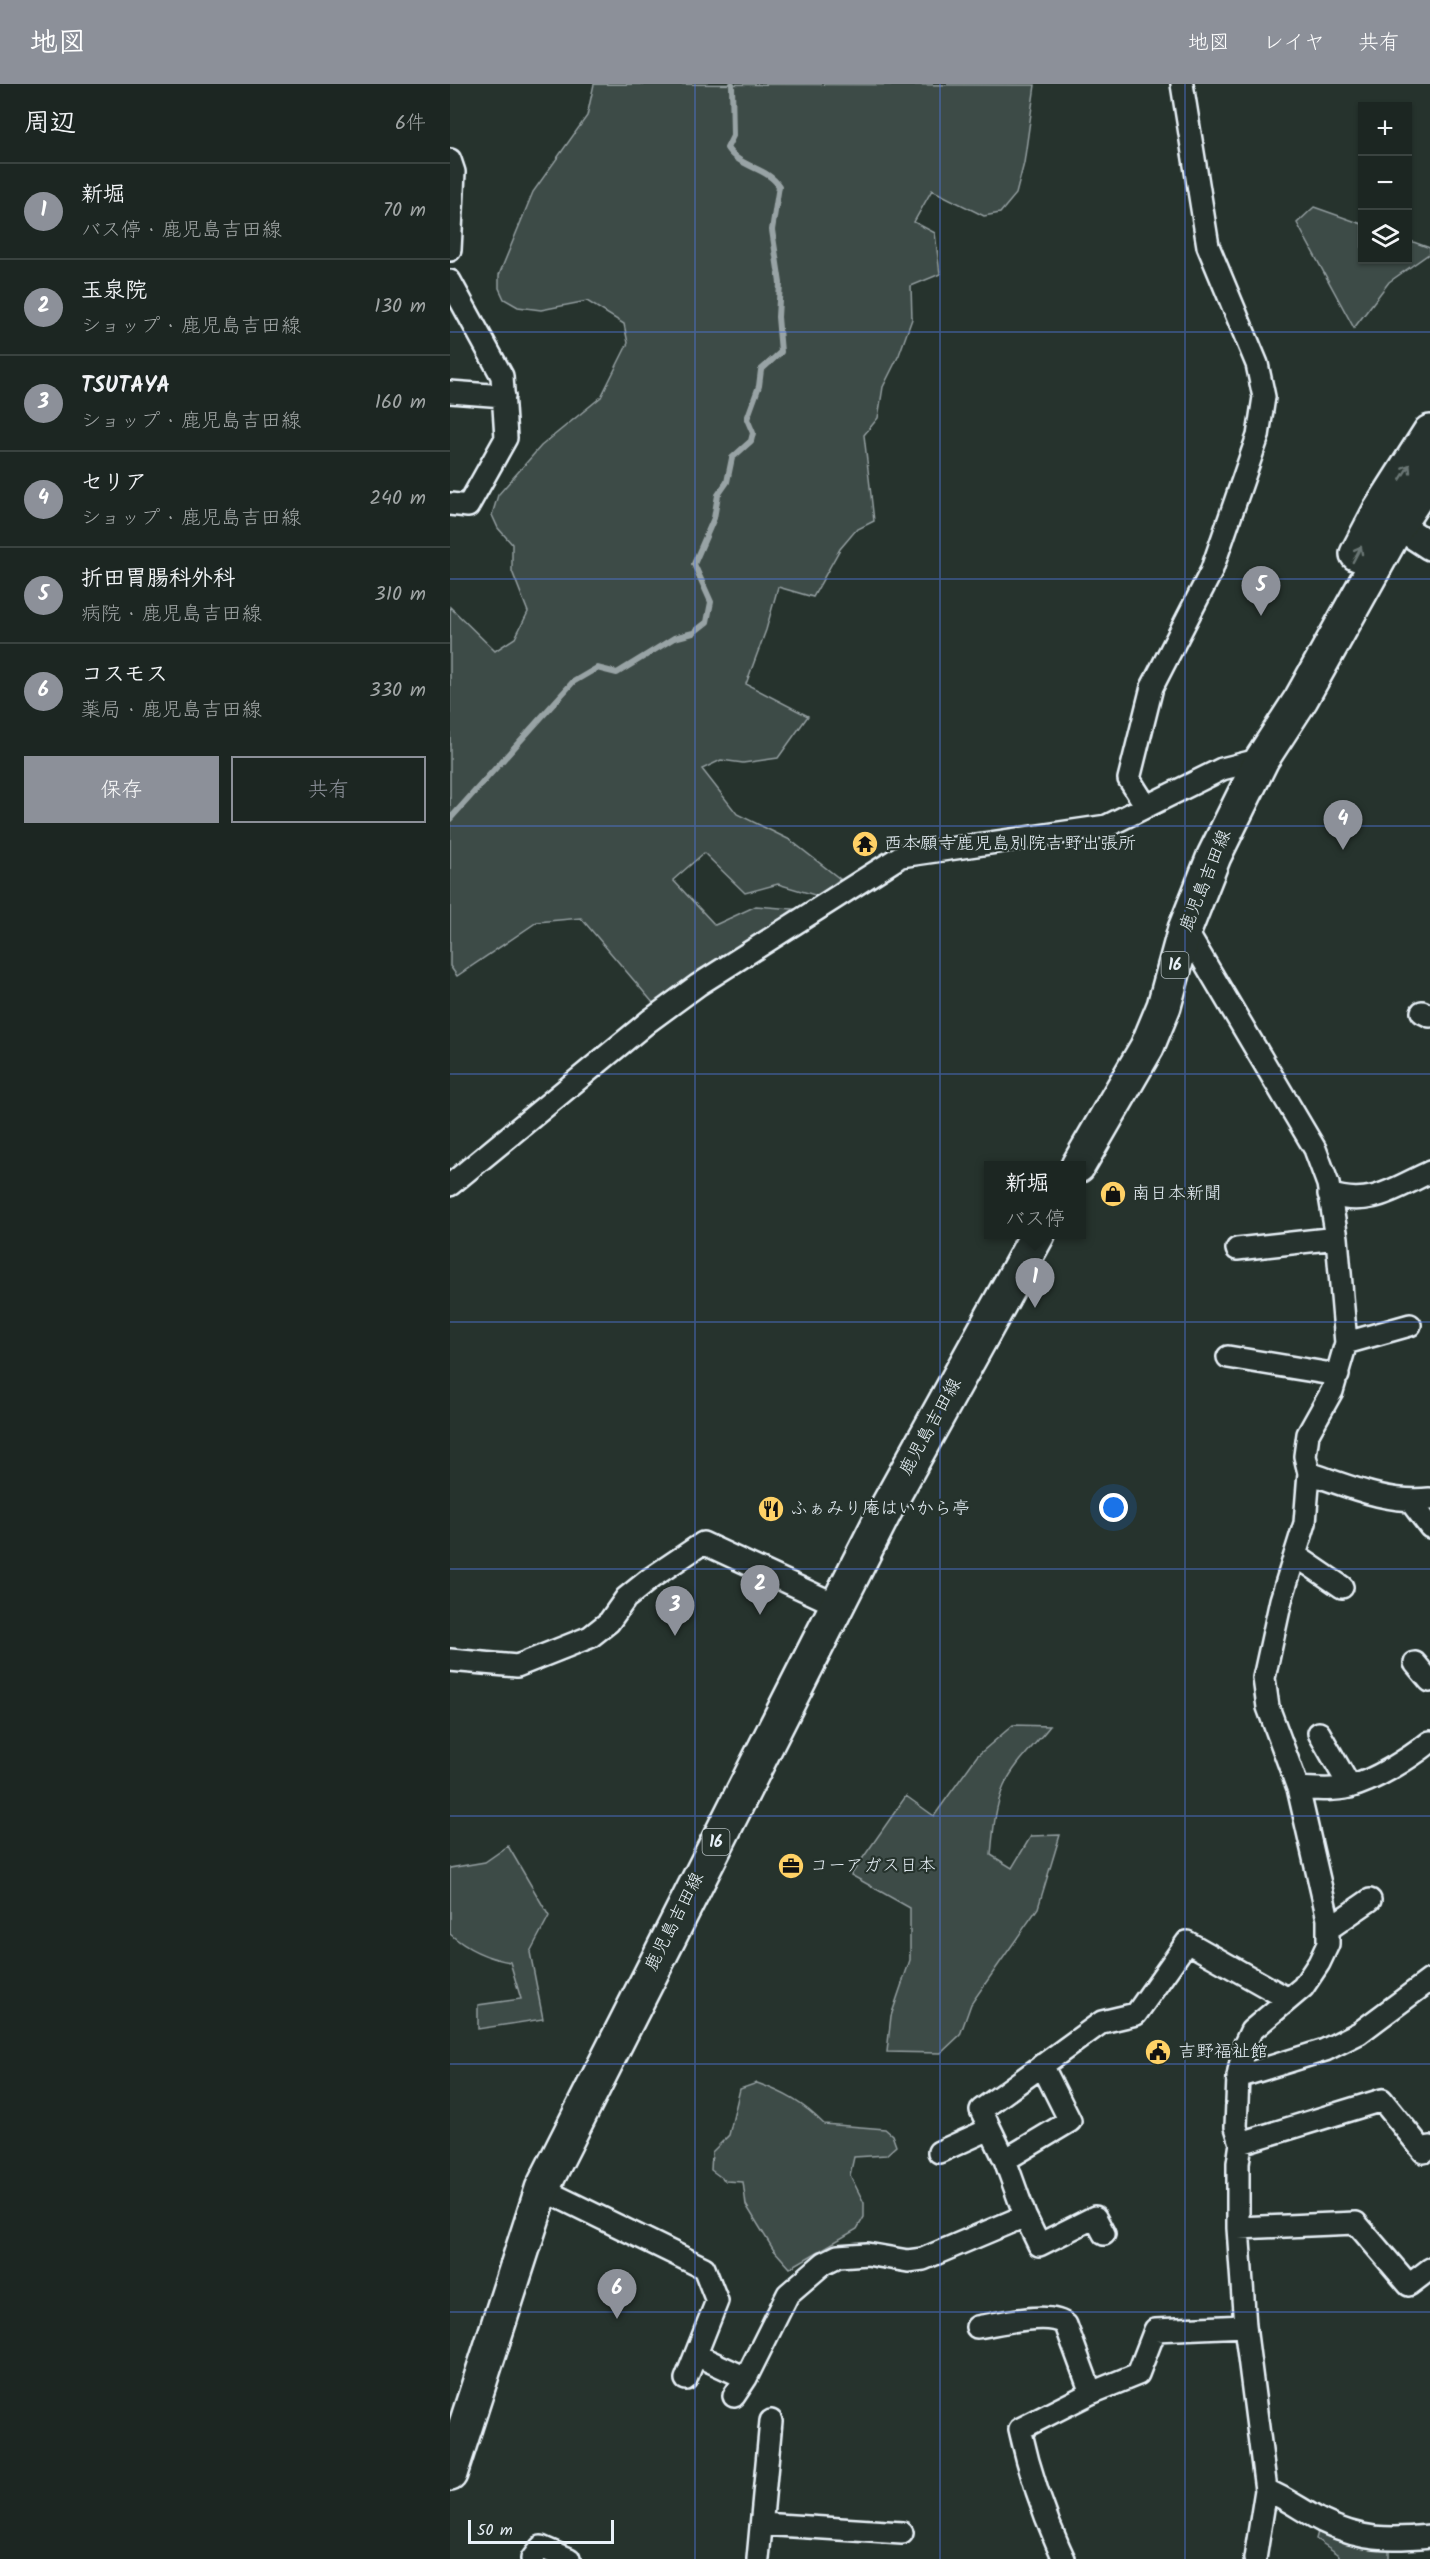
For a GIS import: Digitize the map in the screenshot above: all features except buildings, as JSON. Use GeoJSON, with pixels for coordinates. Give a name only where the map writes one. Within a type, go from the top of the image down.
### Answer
{"type":"FeatureCollection","features":[{"type":"Feature","properties":{"kind":"main road","name":"鹿児島吉田線"},"geometry":{"type":"LineString","coordinates":[[1081,1161],[1151,1038],[1164,1006],[1185,929],[1214,856],[1262,759],[1284,693],[1389,519],[1430,432]]}},
{"type":"Feature","properties":{"kind":"main road","name":"鹿児島吉田線"},"geometry":{"type":"LineString","coordinates":[[1389,519],[1430,476]]}},
{"type":"Feature","properties":{"kind":"main road","name":"鹿児島吉田線"},"geometry":{"type":"LineString","coordinates":[[450,2474],[542,2189],[837,1605],[1035,1239]]}},
{"type":"Feature","properties":{"kind":"street"},"geometry":{"type":"LineString","coordinates":[[1146,806],[1129,779],[1152,687],[1210,572],[1258,436],[1264,397],[1257,364],[1208,246],[1182,84]]}},
{"type":"Feature","properties":{"kind":"street"},"geometry":{"type":"LineString","coordinates":[[450,160],[454,172],[450,250]]}},
{"type":"Feature","properties":{"kind":"street"},"geometry":{"type":"LineString","coordinates":[[450,281],[502,376],[506,438],[468,506],[450,504]]}},
{"type":"Feature","properties":{"kind":"street"},"geometry":{"type":"LineString","coordinates":[[450,392],[504,396]]}},
{"type":"Feature","properties":{"kind":"street"},"geometry":{"type":"LineString","coordinates":[[1389,519],[1430,546]]}},
{"type":"Feature","properties":{"kind":"street"},"geometry":{"type":"LineString","coordinates":[[450,1185],[649,1021],[698,985],[901,856],[1107,826],[1222,769],[1262,759]]}},
{"type":"Feature","properties":{"kind":"street"},"geometry":{"type":"LineString","coordinates":[[1185,929],[1315,1149],[1329,1194],[1337,1238],[1346,1343],[1332,1391],[1308,1434],[1305,1456],[1309,1473],[1305,1523],[1281,1600],[1264,1678],[1268,1707],[1298,1788],[1328,1919],[1328,1944],[1303,1987],[1251,2031],[1244,2046],[1238,2077],[1236,2127],[1241,2143],[1238,2163],[1238,2228],[1245,2326],[1266,2490],[1255,2559]]}},
{"type":"Feature","properties":{"kind":"street"},"geometry":{"type":"LineString","coordinates":[[1329,1194],[1347,1200],[1374,1197],[1402,1188],[1406,1183],[1430,1172]]}},
{"type":"Feature","properties":{"kind":"street"},"geometry":{"type":"LineString","coordinates":[[1237,1249],[1337,1238]]}},
{"type":"Feature","properties":{"kind":"street"},"geometry":{"type":"LineString","coordinates":[[1346,1343],[1410,1325]]}},
{"type":"Feature","properties":{"kind":"street"},"geometry":{"type":"LineString","coordinates":[[1228,1357],[1338,1375]]}},
{"type":"Feature","properties":{"kind":"street"},"geometry":{"type":"LineString","coordinates":[[1309,1473],[1387,1498],[1421,1500],[1430,1527]]}},
{"type":"Feature","properties":{"kind":"street"},"geometry":{"type":"LineString","coordinates":[[450,1660],[518,1666],[590,1637],[609,1622],[626,1598],[703,1543],[837,1605]]}},
{"type":"Feature","properties":{"kind":"street"},"geometry":{"type":"LineString","coordinates":[[1295,1555],[1342,1587]]}},
{"type":"Feature","properties":{"kind":"street"},"geometry":{"type":"LineString","coordinates":[[1415,1663],[1430,1681]]}},
{"type":"Feature","properties":{"kind":"street"},"geometry":{"type":"LineString","coordinates":[[1319,1733],[1350,1786]]}},
{"type":"Feature","properties":{"kind":"street"},"geometry":{"type":"LineString","coordinates":[[1298,1788],[1322,1790],[1350,1786],[1399,1764],[1430,1742]]}},
{"type":"Feature","properties":{"kind":"street"},"geometry":{"type":"LineString","coordinates":[[1328,1929],[1370,1900]]}},
{"type":"Feature","properties":{"kind":"street"},"geometry":{"type":"LineString","coordinates":[[1104,2234],[1095,2217],[1039,2245],[1025,2216],[1005,2160],[981,2110],[1102,2022],[1136,2014],[1187,1942],[1288,1999]]}},
{"type":"Feature","properties":{"kind":"street"},"geometry":{"type":"LineString","coordinates":[[1238,2077],[1325,2050],[1359,2033],[1430,1980]]}},
{"type":"Feature","properties":{"kind":"street"},"geometry":{"type":"LineString","coordinates":[[1005,2160],[1070,2121],[1042,2065]]}},
{"type":"Feature","properties":{"kind":"street"},"geometry":{"type":"LineString","coordinates":[[1241,2143],[1382,2100],[1424,2152],[1430,2147]]}},
{"type":"Feature","properties":{"kind":"street"},"geometry":{"type":"LineString","coordinates":[[939,2152],[990,2129]]}},
{"type":"Feature","properties":{"kind":"street"},"geometry":{"type":"LineString","coordinates":[[542,2189],[704,2268],[717,2301],[686,2379]]}},
{"type":"Feature","properties":{"kind":"street"},"geometry":{"type":"LineString","coordinates":[[734,2396],[746,2378],[788,2294],[824,2263],[838,2256],[867,2254],[908,2261],[923,2259],[1025,2216]]}},
{"type":"Feature","properties":{"kind":"street"},"geometry":{"type":"LineString","coordinates":[[1238,2228],[1356,2223],[1409,2285],[1430,2269]]}},
{"type":"Feature","properties":{"kind":"street"},"geometry":{"type":"LineString","coordinates":[[977,2327],[1046,2318],[1060,2319],[1066,2325],[1091,2392]]}},
{"type":"Feature","properties":{"kind":"street"},"geometry":{"type":"LineString","coordinates":[[1064,2559],[1031,2479],[1020,2429],[1091,2392],[1138,2374],[1155,2330],[1245,2326]]}},
{"type":"Feature","properties":{"kind":"street"},"geometry":{"type":"LineString","coordinates":[[696,2355],[746,2378]]}},
{"type":"Feature","properties":{"kind":"street"},"geometry":{"type":"LineString","coordinates":[[758,2559],[771,2421]]}},
{"type":"Feature","properties":{"kind":"street"},"geometry":{"type":"LineString","coordinates":[[1266,2490],[1282,2496],[1322,2521],[1354,2534],[1388,2540],[1430,2536]]}},
{"type":"Feature","properties":{"kind":"street"},"geometry":{"type":"LineString","coordinates":[[762,2524],[902,2533]]}},
{"type":"Feature","properties":{"kind":"street"},"geometry":{"type":"LineString","coordinates":[[532,2559],[541,2547],[569,2559]]}},
{"type":"Feature","properties":{"kind":"shaded area"},"geometry":{"type":"Polygon","coordinates":[[[594,84],[1035,85],[1024,163],[1016,194],[1000,213],[984,216],[932,190],[914,222],[935,233],[940,274],[911,286],[912,319],[899,355],[883,387],[878,418],[864,435],[874,521],[856,530],[840,549],[813,597],[778,587],[766,630],[746,684],[808,716],[778,758],[743,763],[721,760],[702,769],[737,814],[790,840],[840,879],[818,896],[778,884],[745,893],[704,853],[673,880],[715,925],[756,906],[794,909],[654,1004],[581,918],[537,922],[457,976],[450,966],[450,607],[495,651],[515,638],[528,612],[512,571],[512,544],[498,528],[492,515],[498,495],[541,446],[601,397],[628,343],[624,324],[587,301],[541,310],[518,307],[504,299],[499,288],[499,275],[533,192],[587,116],[594,84]]]}},
{"type":"Feature","properties":{"kind":"shaded area"},"geometry":{"type":"Polygon","coordinates":[[[1314,207],[1358,223],[1358,264],[1412,264],[1412,241],[1430,248],[1430,253],[1389,282],[1354,328],[1297,223],[1314,207]]]}},
{"type":"Feature","properties":{"kind":"shaded area"},"geometry":{"type":"Polygon","coordinates":[[[1013,1725],[1050,1726],[1019,1762],[1004,1786],[996,1811],[991,1855],[1012,1868],[1031,1836],[1060,1835],[1038,1908],[971,2004],[960,2035],[941,2053],[887,2052],[891,2016],[910,1960],[910,1908],[851,1875],[906,1796],[934,1816],[977,1756],[1013,1725]]]}},
{"type":"Feature","properties":{"kind":"shaded area"},"geometry":{"type":"Polygon","coordinates":[[[508,1846],[549,1916],[530,1952],[543,2019],[478,2029],[478,2005],[521,1999],[510,1962],[478,1952],[450,1934],[450,1868],[485,1862],[508,1846]]]}},
{"type":"Feature","properties":{"kind":"shaded area"},"geometry":{"type":"Polygon","coordinates":[[[757,2083],[793,2099],[824,2124],[885,2129],[892,2135],[896,2146],[886,2155],[854,2157],[850,2175],[864,2203],[864,2217],[857,2229],[790,2268],[773,2249],[746,2205],[743,2182],[726,2181],[711,2170],[712,2152],[729,2135],[740,2089],[757,2083]]]}},
{"type":"Feature","properties":{"kind":"shaded area"},"geometry":{"type":"Polygon","coordinates":[[[1319,2528],[1389,2549],[1389,2559],[1341,2559],[1338,2554],[1316,2539],[1319,2528]]]}},
{"type":"Feature","properties":{"kind":"waterway"},"geometry":{"type":"LineString","coordinates":[[450,819],[573,682],[597,668],[617,673],[674,638],[693,633],[707,622],[711,602],[694,564],[714,518],[718,495],[727,482],[732,458],[751,441],[753,433],[747,419],[759,386],[761,370],[781,352],[778,317],[780,283],[772,230],[779,186],[768,175],[732,155],[727,148],[733,136],[732,84]]}},
{"type":"Feature","properties":{"kind":"place","name":"折田胃腸科外科"},"geometry":{"type":"Point","coordinates":[1261,616]}},
{"type":"Feature","properties":{"kind":"place","name":"西本願寺鹿児島別院吉野出張所"},"geometry":{"type":"Point","coordinates":[865,844]}},
{"type":"Feature","properties":{"kind":"place","name":"セリア"},"geometry":{"type":"Point","coordinates":[1343,850]}},
{"type":"Feature","properties":{"kind":"place","name":"南日本新聞"},"geometry":{"type":"Point","coordinates":[1113,1194]}},
{"type":"Feature","properties":{"kind":"place","name":"新堀"},"geometry":{"type":"Point","coordinates":[1035,1308]}},
{"type":"Feature","properties":{"kind":"place","name":"ふぁみり庵はいから亭"},"geometry":{"type":"Point","coordinates":[771,1509]}},
{"type":"Feature","properties":{"kind":"place","name":"玉泉院"},"geometry":{"type":"Point","coordinates":[760,1615]}},
{"type":"Feature","properties":{"kind":"place","name":"TSUTAYA"},"geometry":{"type":"Point","coordinates":[675,1636]}},
{"type":"Feature","properties":{"kind":"place","name":"コーアガス日本"},"geometry":{"type":"Point","coordinates":[791,1866]}},
{"type":"Feature","properties":{"kind":"place","name":"吉野福祉館"},"geometry":{"type":"Point","coordinates":[1158,2052]}},
{"type":"Feature","properties":{"kind":"place","name":"コスモス"},"geometry":{"type":"Point","coordinates":[617,2319]}}]}
